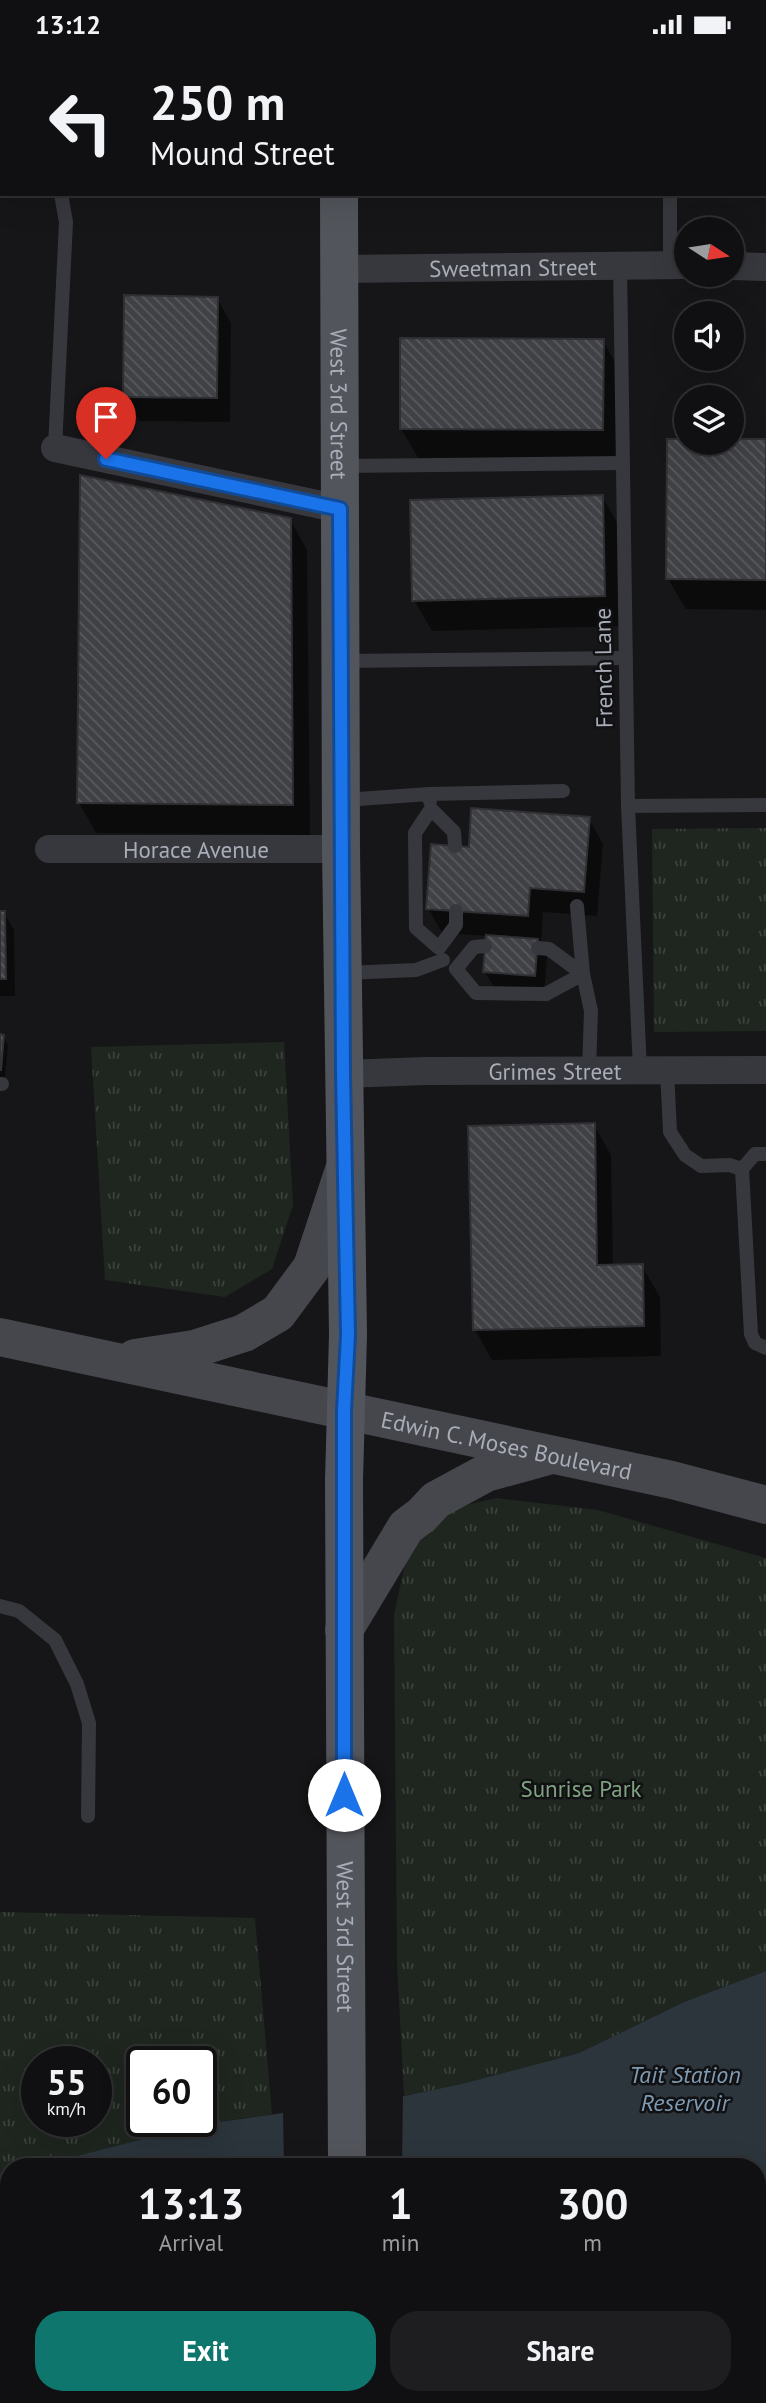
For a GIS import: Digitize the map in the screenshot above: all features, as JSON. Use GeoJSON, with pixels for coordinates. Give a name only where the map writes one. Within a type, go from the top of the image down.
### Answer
{"type":"FeatureCollection","features":[{"type":"Feature","properties":{"kind":"main road","name":"West 3rd Street"},"geometry":{"type":"LineString","coordinates":[[340,196],[341,849],[348,1335],[344,1411],[347,2158]]}},
{"type":"Feature","properties":{"kind":"main road"},"geometry":{"type":"LineString","coordinates":[[111,1362],[194,1349],[244,1333],[278,1313],[312,1267],[345,1168]]}},
{"type":"Feature","properties":{"kind":"main road","name":"Edwin C. Moses Boulevard"},"geometry":{"type":"LineString","coordinates":[[0,1337],[672,1480],[766,1505]]}},
{"type":"Feature","properties":{"kind":"main road"},"geometry":{"type":"LineString","coordinates":[[344,1630],[406,1527],[436,1500],[486,1473],[554,1455]]}},
{"type":"Feature","properties":{"kind":"street","name":"Sweetman Street"},"geometry":{"type":"LineString","coordinates":[[340,269],[674,264]]}},
{"type":"Feature","properties":{"kind":"street"},"geometry":{"type":"LineString","coordinates":[[744,266],[766,267]]}},
{"type":"Feature","properties":{"kind":"street"},"geometry":{"type":"LineString","coordinates":[[55,447],[340,509]]}},
{"type":"Feature","properties":{"kind":"street","name":"Horace Avenue"},"geometry":{"type":"LineString","coordinates":[[49,849],[341,849]]}},
{"type":"Feature","properties":{"kind":"street","name":"Grimes Street"},"geometry":{"type":"LineString","coordinates":[[343,1074],[426,1071],[766,1070]]}},
{"type":"Feature","properties":{"kind":"lane"},"geometry":{"type":"LineString","coordinates":[[55,447],[66,222],[61,196]]}},
{"type":"Feature","properties":{"kind":"lane"},"geometry":{"type":"LineString","coordinates":[[670,196],[674,229]]}},
{"type":"Feature","properties":{"kind":"lane","name":"French Lane"},"geometry":{"type":"LineString","coordinates":[[620,265],[628,806],[654,1070],[670,1132],[685,1155],[701,1166],[729,1165],[742,1169]]}},
{"type":"Feature","properties":{"kind":"lane"},"geometry":{"type":"LineString","coordinates":[[340,466],[623,463]]}},
{"type":"Feature","properties":{"kind":"lane"},"geometry":{"type":"LineString","coordinates":[[340,661],[626,658]]}},
{"type":"Feature","properties":{"kind":"lane"},"geometry":{"type":"LineString","coordinates":[[342,800],[430,802],[563,792]]}},
{"type":"Feature","properties":{"kind":"lane"},"geometry":{"type":"LineString","coordinates":[[430,802],[454,832],[454,846]]}},
{"type":"Feature","properties":{"kind":"lane"},"geometry":{"type":"LineString","coordinates":[[430,802],[415,833],[416,927],[476,993],[546,994],[583,974]]}},
{"type":"Feature","properties":{"kind":"lane"},"geometry":{"type":"LineString","coordinates":[[628,806],[766,805]]}},
{"type":"Feature","properties":{"kind":"lane"},"geometry":{"type":"LineString","coordinates":[[577,906],[583,974],[591,1011],[589,1070]]}},
{"type":"Feature","properties":{"kind":"lane"},"geometry":{"type":"LineString","coordinates":[[343,973],[416,970],[441,954],[456,925],[456,911]]}},
{"type":"Feature","properties":{"kind":"lane"},"geometry":{"type":"LineString","coordinates":[[456,969],[474,947],[485,946]]}},
{"type":"Feature","properties":{"kind":"lane"},"geometry":{"type":"LineString","coordinates":[[538,948],[549,949],[583,974]]}},
{"type":"Feature","properties":{"kind":"lane"},"geometry":{"type":"LineString","coordinates":[[766,1154],[755,1154],[742,1169],[751,1334],[755,1343],[766,1348]]}},
{"type":"Feature","properties":{"kind":"lane"},"geometry":{"type":"LineString","coordinates":[[0,1606],[19,1611],[55,1640],[77,1684],[89,1723],[88,1816]]}},
{"type":"Feature","properties":{"kind":"green space"},"geometry":{"type":"Polygon","coordinates":[[[766,828],[766,1031],[654,1032],[652,829],[766,828]]]}},
{"type":"Feature","properties":{"kind":"green space"},"geometry":{"type":"Polygon","coordinates":[[[284,1042],[293,1205],[272,1269],[225,1297],[105,1280],[91,1047],[284,1042]]]}},
{"type":"Feature","properties":{"kind":"green space","name":"Sunrise Park"},"geometry":{"type":"Polygon","coordinates":[[[496,1498],[598,1510],[766,1558],[766,1971],[684,2002],[579,2053],[404,2096],[397,1962],[394,1615],[404,1569],[414,1543],[445,1510],[496,1498]]]}},
{"type":"Feature","properties":{"kind":"green space"},"geometry":{"type":"Polygon","coordinates":[[[0,1912],[255,1918],[272,2114],[217,2122],[217,2046],[126,2046],[126,2137],[150,2137],[69,2158],[0,2158],[0,1912]]]}},
{"type":"Feature","properties":{"kind":"water","name":"Tait Station Reservoir"},"geometry":{"type":"Polygon","coordinates":[[[766,1971],[766,2158],[69,2158],[150,2137],[217,2137],[217,2122],[404,2096],[579,2053],[684,2002],[766,1971]]]}},
{"type":"Feature","properties":{"kind":"pier"},"geometry":{"type":"Polygon","coordinates":[[[403,2092],[402,2158],[284,2158],[283,2109],[403,2092]]]}},
{"type":"Feature","properties":{"kind":"building"},"geometry":{"type":"Polygon","coordinates":[[[124,295],[218,297],[217,398],[123,397],[124,295]]]}},
{"type":"Feature","properties":{"kind":"building"},"geometry":{"type":"Polygon","coordinates":[[[400,338],[604,339],[603,430],[400,429],[400,338]]]}},
{"type":"Feature","properties":{"kind":"building"},"geometry":{"type":"Polygon","coordinates":[[[667,439],[674,439],[674,455],[744,455],[744,439],[766,439],[766,580],[666,579],[667,439]]]}},
{"type":"Feature","properties":{"kind":"building"},"geometry":{"type":"Polygon","coordinates":[[[80,475],[291,518],[293,805],[77,803],[80,475]]]}},
{"type":"Feature","properties":{"kind":"building"},"geometry":{"type":"Polygon","coordinates":[[[603,495],[605,596],[412,601],[410,500],[603,495]]]}},
{"type":"Feature","properties":{"kind":"building"},"geometry":{"type":"Polygon","coordinates":[[[471,808],[590,817],[584,892],[530,888],[528,916],[426,909],[431,844],[469,847],[471,808]]]}},
{"type":"Feature","properties":{"kind":"building"},"geometry":{"type":"Polygon","coordinates":[[[0,911],[5,911],[6,979],[0,979],[0,911]]]}},
{"type":"Feature","properties":{"kind":"building"},"geometry":{"type":"Polygon","coordinates":[[[486,935],[538,939],[535,976],[483,972],[486,935]]]}},
{"type":"Feature","properties":{"kind":"building"},"geometry":{"type":"Polygon","coordinates":[[[0,1034],[4,1035],[1,1070],[0,1070],[0,1034]]]}},
{"type":"Feature","properties":{"kind":"building"},"geometry":{"type":"Polygon","coordinates":[[[595,1123],[597,1265],[643,1264],[644,1326],[473,1330],[468,1126],[595,1123]]]}},
{"type":"Feature","properties":{"kind":"route"},"geometry":{"type":"LineString","coordinates":[[106,459],[340,509],[343,1074],[348,1335],[344,1411],[344,1795]]}}]}
